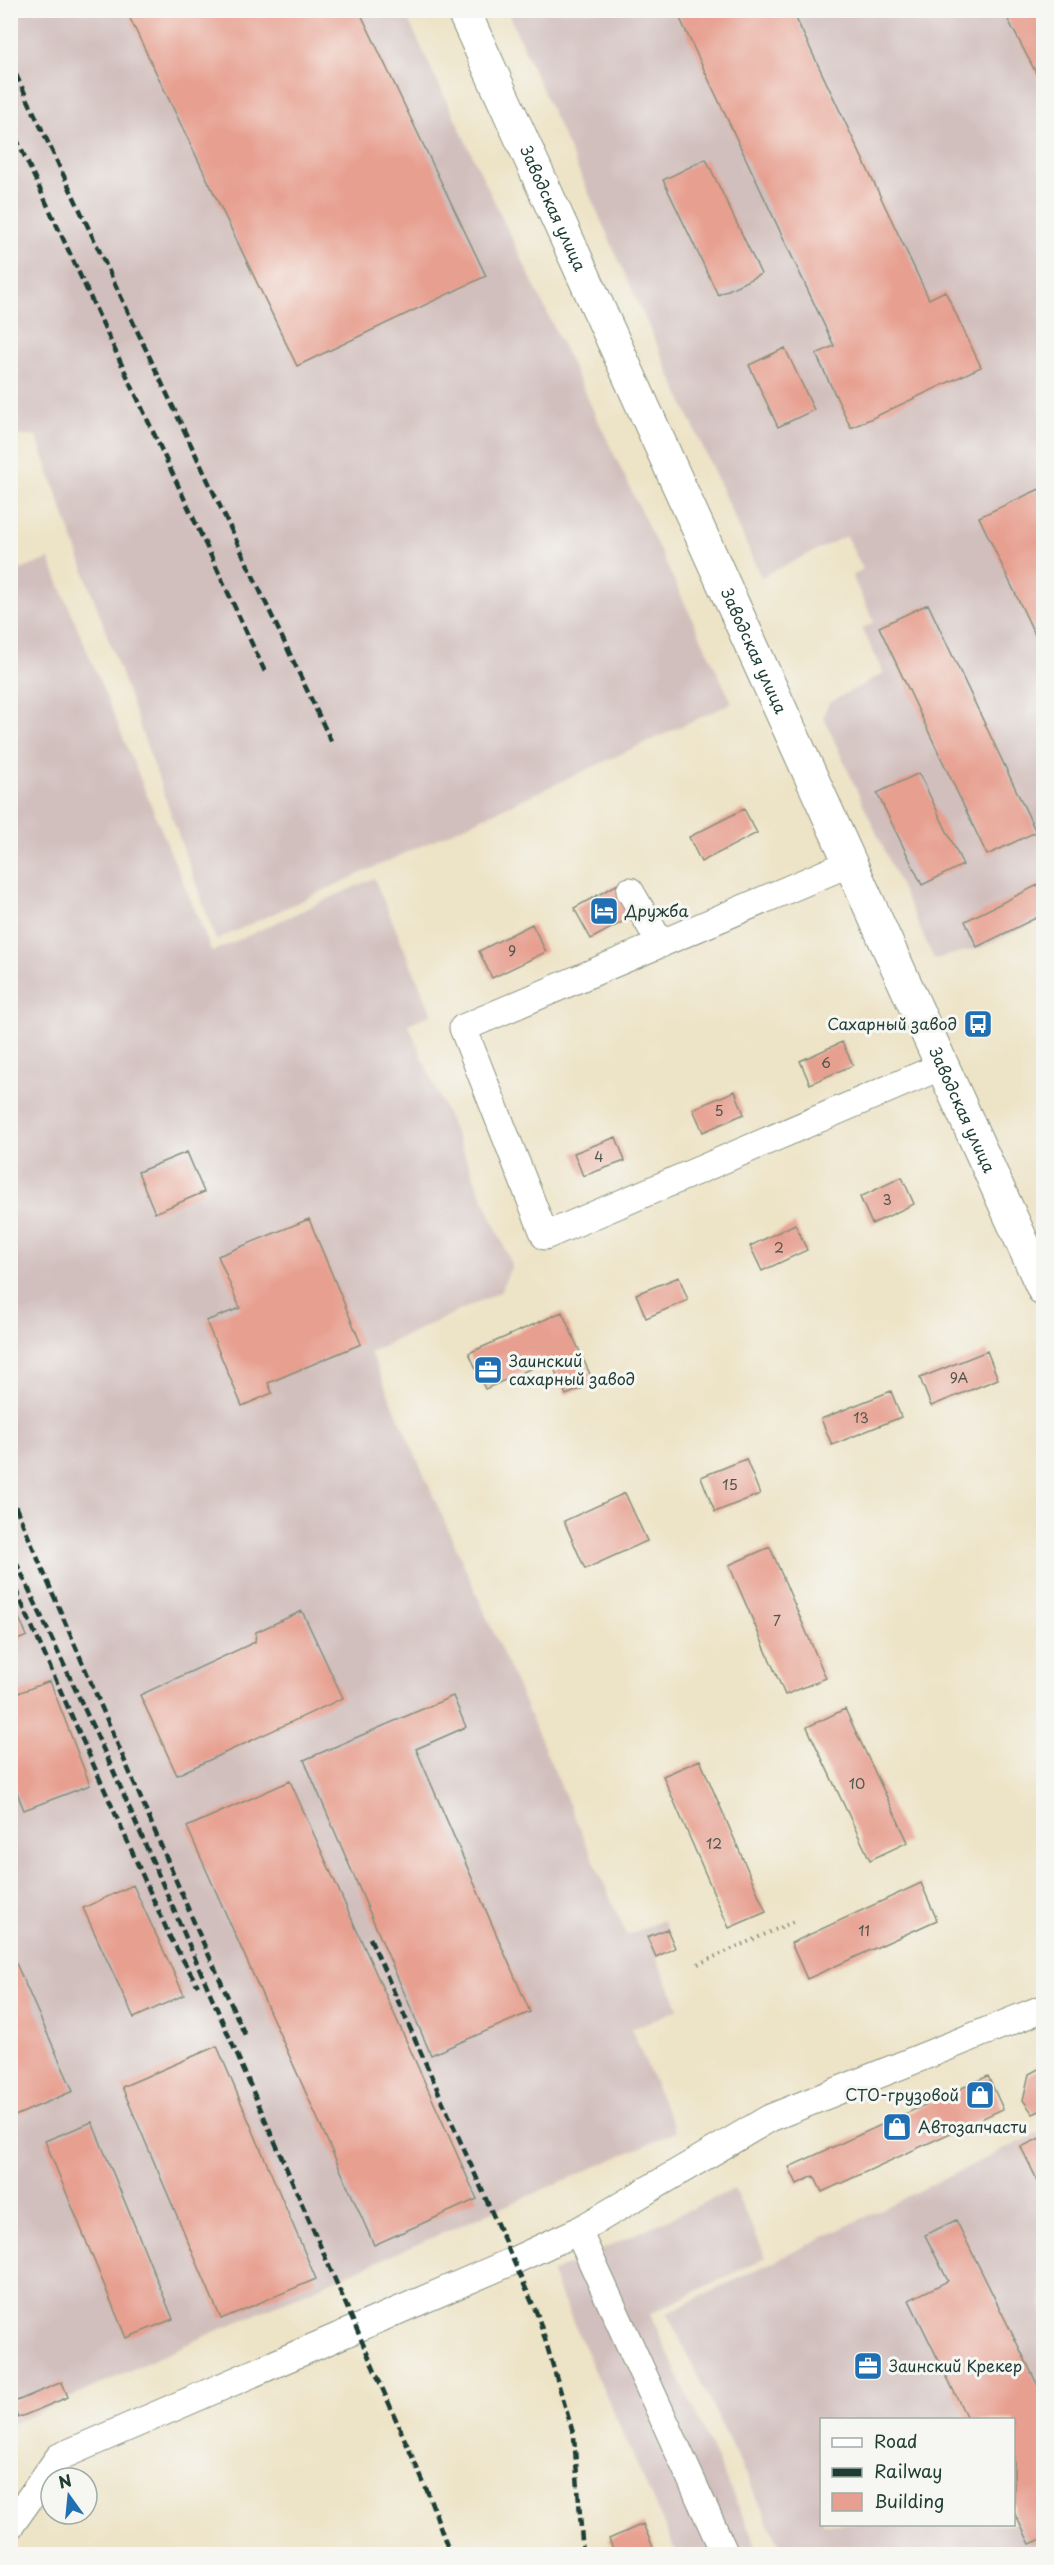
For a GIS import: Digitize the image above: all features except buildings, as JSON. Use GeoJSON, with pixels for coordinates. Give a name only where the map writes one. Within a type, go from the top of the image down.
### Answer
{"type":"FeatureCollection","features":[{"type":"Feature","properties":{"kind":"main road","name":"Заводская улица"},"geometry":{"type":"LineString","coordinates":[[463,10],[1044,1290]]}},
{"type":"Feature","properties":{"kind":"street"},"geometry":{"type":"LineString","coordinates":[[849,862],[463,1028],[545,1236],[942,1066]]}},
{"type":"Feature","properties":{"kind":"street"},"geometry":{"type":"LineString","coordinates":[[630,891],[661,944]]}},
{"type":"Feature","properties":{"kind":"street"},"geometry":{"type":"LineString","coordinates":[[10,2526],[59,2457],[578,2231],[770,2118],[1044,2008]]}},
{"type":"Feature","properties":{"kind":"street"},"geometry":{"type":"LineString","coordinates":[[578,2231],[725,2554]]}},
{"type":"Feature","properties":{"kind":"path"},"geometry":{"type":"LineString","coordinates":[[698,1964],[795,1921]]}},
{"type":"Feature","properties":{"kind":"shaded area"},"geometry":{"type":"Polygon","coordinates":[[[10,11],[404,11],[732,703],[216,940],[36,436],[11,436],[10,11]]]}},
{"type":"Feature","properties":{"kind":"shaded area"},"geometry":{"type":"Polygon","coordinates":[[[507,11],[1043,11],[1043,919],[982,947],[934,959],[823,716],[829,703],[884,673],[862,629],[874,622],[852,576],[863,569],[846,536],[761,577],[507,11]]]}},
{"type":"Feature","properties":{"kind":"shaded area"},"geometry":{"type":"Polygon","coordinates":[[[49,559],[212,952],[374,878],[432,1014],[408,1024],[512,1265],[500,1292],[370,1352],[627,1936],[663,1920],[675,1948],[656,1957],[679,2009],[631,2029],[676,2132],[207,2335],[11,2425],[10,574],[49,559]]]}},
{"type":"Feature","properties":{"kind":"shaded area","name":"Заинский Крекер"},"geometry":{"type":"Polygon","coordinates":[[[1043,2131],[1043,2554],[784,2554],[667,2313],[1043,2131]]]}},
{"type":"Feature","properties":{"kind":"shaded area"},"geometry":{"type":"Polygon","coordinates":[[[734,2189],[766,2257],[650,2314],[760,2554],[677,2554],[551,2273],[734,2189]]]}},
{"type":"Feature","properties":{"kind":"railway"},"geometry":{"type":"LineString","coordinates":[[10,62],[332,743]]}},
{"type":"Feature","properties":{"kind":"railway"},"geometry":{"type":"LineString","coordinates":[[10,125],[266,674]]}},
{"type":"Feature","properties":{"kind":"railway"},"geometry":{"type":"LineString","coordinates":[[10,1494],[196,1927],[246,2037]]}},
{"type":"Feature","properties":{"kind":"railway"},"geometry":{"type":"LineString","coordinates":[[10,1549],[112,1768],[428,2493],[450,2554]]}},
{"type":"Feature","properties":{"kind":"railway"},"geometry":{"type":"LineString","coordinates":[[10,1577],[170,1937],[198,1986]]}},
{"type":"Feature","properties":{"kind":"railway"},"geometry":{"type":"LineString","coordinates":[[370,1938],[538,2316],[574,2436],[583,2554]]}},
{"type":"Feature","properties":{"kind":"place","name":"Дружба"},"geometry":{"type":"Point","coordinates":[604,911]}},
{"type":"Feature","properties":{"kind":"place","name":"Сахарный завод"},"geometry":{"type":"Point","coordinates":[978,1024]}},
{"type":"Feature","properties":{"kind":"place","name":"Заинский сахарный завод"},"geometry":{"type":"Point","coordinates":[488,1370]}},
{"type":"Feature","properties":{"kind":"place","name":"СТО-грузовой"},"geometry":{"type":"Point","coordinates":[980,2095]}},
{"type":"Feature","properties":{"kind":"place","name":"Автозапчасти"},"geometry":{"type":"Point","coordinates":[897,2127]}},
{"type":"Feature","properties":{"kind":"place","name":"Заинский Крекер"},"geometry":{"type":"Point","coordinates":[868,2366]}}]}
